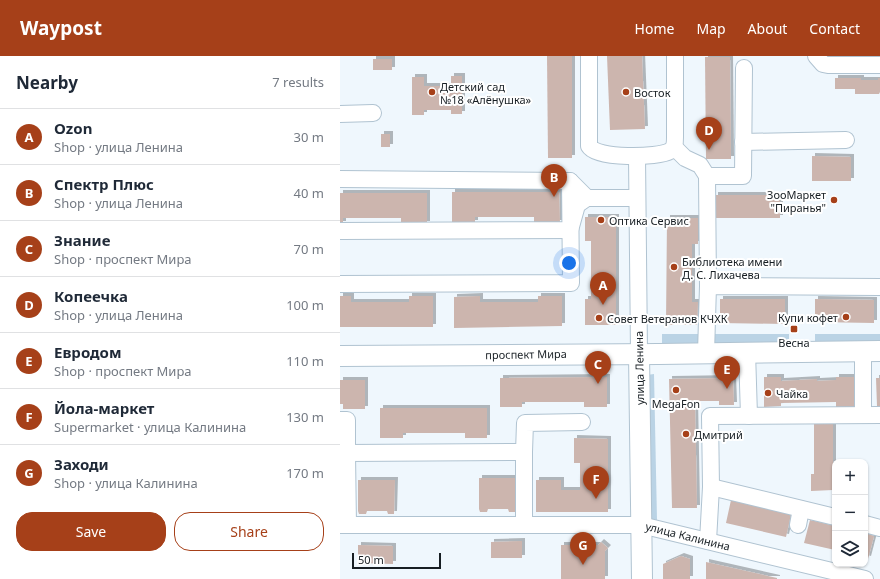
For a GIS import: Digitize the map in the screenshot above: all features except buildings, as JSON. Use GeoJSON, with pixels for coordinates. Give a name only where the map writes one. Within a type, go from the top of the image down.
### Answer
{"type":"FeatureCollection","features":[{"type":"Feature","properties":{"kind":"main road","name":"проспект Мира"},"geometry":{"type":"LineString","coordinates":[[340,356],[871,351]]}},
{"type":"Feature","properties":{"kind":"main road","name":"улица Ленина"},"geometry":{"type":"LineString","coordinates":[[639,353],[642,579]]}},
{"type":"Feature","properties":{"kind":"street"},"geometry":{"type":"LineString","coordinates":[[589,56],[589,142],[591,149],[599,153],[637,156],[669,152],[674,147],[675,56]]}},
{"type":"Feature","properties":{"kind":"street"},"geometry":{"type":"LineString","coordinates":[[816,56],[823,64],[828,65],[880,65]]}},
{"type":"Feature","properties":{"kind":"street"},"geometry":{"type":"LineString","coordinates":[[707,176],[743,176],[744,68]]}},
{"type":"Feature","properties":{"kind":"street"},"geometry":{"type":"LineString","coordinates":[[340,114],[373,113]]}},
{"type":"Feature","properties":{"kind":"street"},"geometry":{"type":"LineString","coordinates":[[743,142],[846,140]]}},
{"type":"Feature","properties":{"kind":"street"},"geometry":{"type":"LineString","coordinates":[[674,147],[685,158],[700,165],[707,176],[708,286],[706,353]]}},
{"type":"Feature","properties":{"kind":"street","name":"улица Ленина"},"geometry":{"type":"LineString","coordinates":[[637,156],[639,353]]}},
{"type":"Feature","properties":{"kind":"street"},"geometry":{"type":"LineString","coordinates":[[340,179],[570,181],[588,198]]}},
{"type":"Feature","properties":{"kind":"street"},"geometry":{"type":"LineString","coordinates":[[340,284],[571,283],[570,181]]}},
{"type":"Feature","properties":{"kind":"street"},"geometry":{"type":"LineString","coordinates":[[570,230],[578,205],[588,198],[637,198]]}},
{"type":"Feature","properties":{"kind":"street"},"geometry":{"type":"LineString","coordinates":[[340,231],[570,230]]}},
{"type":"Feature","properties":{"kind":"street"},"geometry":{"type":"LineString","coordinates":[[708,286],[880,286]]}},
{"type":"Feature","properties":{"kind":"street"},"geometry":{"type":"LineString","coordinates":[[863,415],[871,351]]}},
{"type":"Feature","properties":{"kind":"street"},"geometry":{"type":"LineString","coordinates":[[747,352],[749,416]]}},
{"type":"Feature","properties":{"kind":"street"},"geometry":{"type":"LineString","coordinates":[[708,541],[711,487],[710,416],[880,415]]}},
{"type":"Feature","properties":{"kind":"street"},"geometry":{"type":"LineString","coordinates":[[340,420],[347,420],[344,525]]}},
{"type":"Feature","properties":{"kind":"street"},"geometry":{"type":"LineString","coordinates":[[524,525],[525,423],[582,422]]}},
{"type":"Feature","properties":{"kind":"street"},"geometry":{"type":"LineString","coordinates":[[347,453],[524,452]]}},
{"type":"Feature","properties":{"kind":"street"},"geometry":{"type":"LineString","coordinates":[[711,487],[832,516]]}},
{"type":"Feature","properties":{"kind":"street"},"geometry":{"type":"LineString","coordinates":[[798,526],[801,509]]}},
{"type":"Feature","properties":{"kind":"street","name":"улица Калинина"},"geometry":{"type":"LineString","coordinates":[[344,525],[642,525],[865,579]]}},
{"type":"Feature","properties":{"kind":"street"},"geometry":{"type":"LineString","coordinates":[[868,525],[880,528]]}},
{"type":"Feature","properties":{"kind":"shaded area"},"geometry":{"type":"Polygon","coordinates":[[[662,334],[701,334],[701,344],[662,344],[662,334]]]}},
{"type":"Feature","properties":{"kind":"shaded area"},"geometry":{"type":"Polygon","coordinates":[[[711,334],[789,334],[789,343],[712,343],[711,334]]]}},
{"type":"Feature","properties":{"kind":"shaded area"},"geometry":{"type":"Polygon","coordinates":[[[815,334],[880,334],[880,342],[815,342],[815,334]]]}},
{"type":"Feature","properties":{"kind":"shaded area"},"geometry":{"type":"Polygon","coordinates":[[[654,374],[657,520],[650,519],[647,375],[654,374]]]}},
{"type":"Feature","properties":{"kind":"place","name":"Детский сад №18 «Алёнушка»"},"geometry":{"type":"Point","coordinates":[432,92]}},
{"type":"Feature","properties":{"kind":"place","name":"Восток"},"geometry":{"type":"Point","coordinates":[626,92]}},
{"type":"Feature","properties":{"kind":"place","name":"Копеечка"},"geometry":{"type":"Point","coordinates":[709,150]}},
{"type":"Feature","properties":{"kind":"place","name":"Спектр Плюс"},"geometry":{"type":"Point","coordinates":[554,197]}},
{"type":"Feature","properties":{"kind":"place","name":"ЗооМаркет \"Пиранья\""},"geometry":{"type":"Point","coordinates":[834,200]}},
{"type":"Feature","properties":{"kind":"place","name":"Оптика Сервис"},"geometry":{"type":"Point","coordinates":[601,220]}},
{"type":"Feature","properties":{"kind":"place","name":"Библиотека имени Д. С. Лихачева"},"geometry":{"type":"Point","coordinates":[674,267]}},
{"type":"Feature","properties":{"kind":"place","name":"Ozon"},"geometry":{"type":"Point","coordinates":[603,305]}},
{"type":"Feature","properties":{"kind":"place","name":"Купи кофет"},"geometry":{"type":"Point","coordinates":[846,317]}},
{"type":"Feature","properties":{"kind":"place","name":"Совет Ветеранов КЧХК"},"geometry":{"type":"Point","coordinates":[599,318]}},
{"type":"Feature","properties":{"kind":"place","name":"Весна"},"geometry":{"type":"Point","coordinates":[794,329]}},
{"type":"Feature","properties":{"kind":"place","name":"Знание"},"geometry":{"type":"Point","coordinates":[598,384]}},
{"type":"Feature","properties":{"kind":"place","name":"Евродом"},"geometry":{"type":"Point","coordinates":[727,389]}},
{"type":"Feature","properties":{"kind":"place","name":"MegaFon"},"geometry":{"type":"Point","coordinates":[676,390]}},
{"type":"Feature","properties":{"kind":"place","name":"Чайка"},"geometry":{"type":"Point","coordinates":[768,393]}},
{"type":"Feature","properties":{"kind":"place","name":"Дмитрий"},"geometry":{"type":"Point","coordinates":[686,434]}},
{"type":"Feature","properties":{"kind":"place","name":"Йола-маркет"},"geometry":{"type":"Point","coordinates":[596,499]}},
{"type":"Feature","properties":{"kind":"place","name":"Заходи"},"geometry":{"type":"Point","coordinates":[583,565]}}]}
